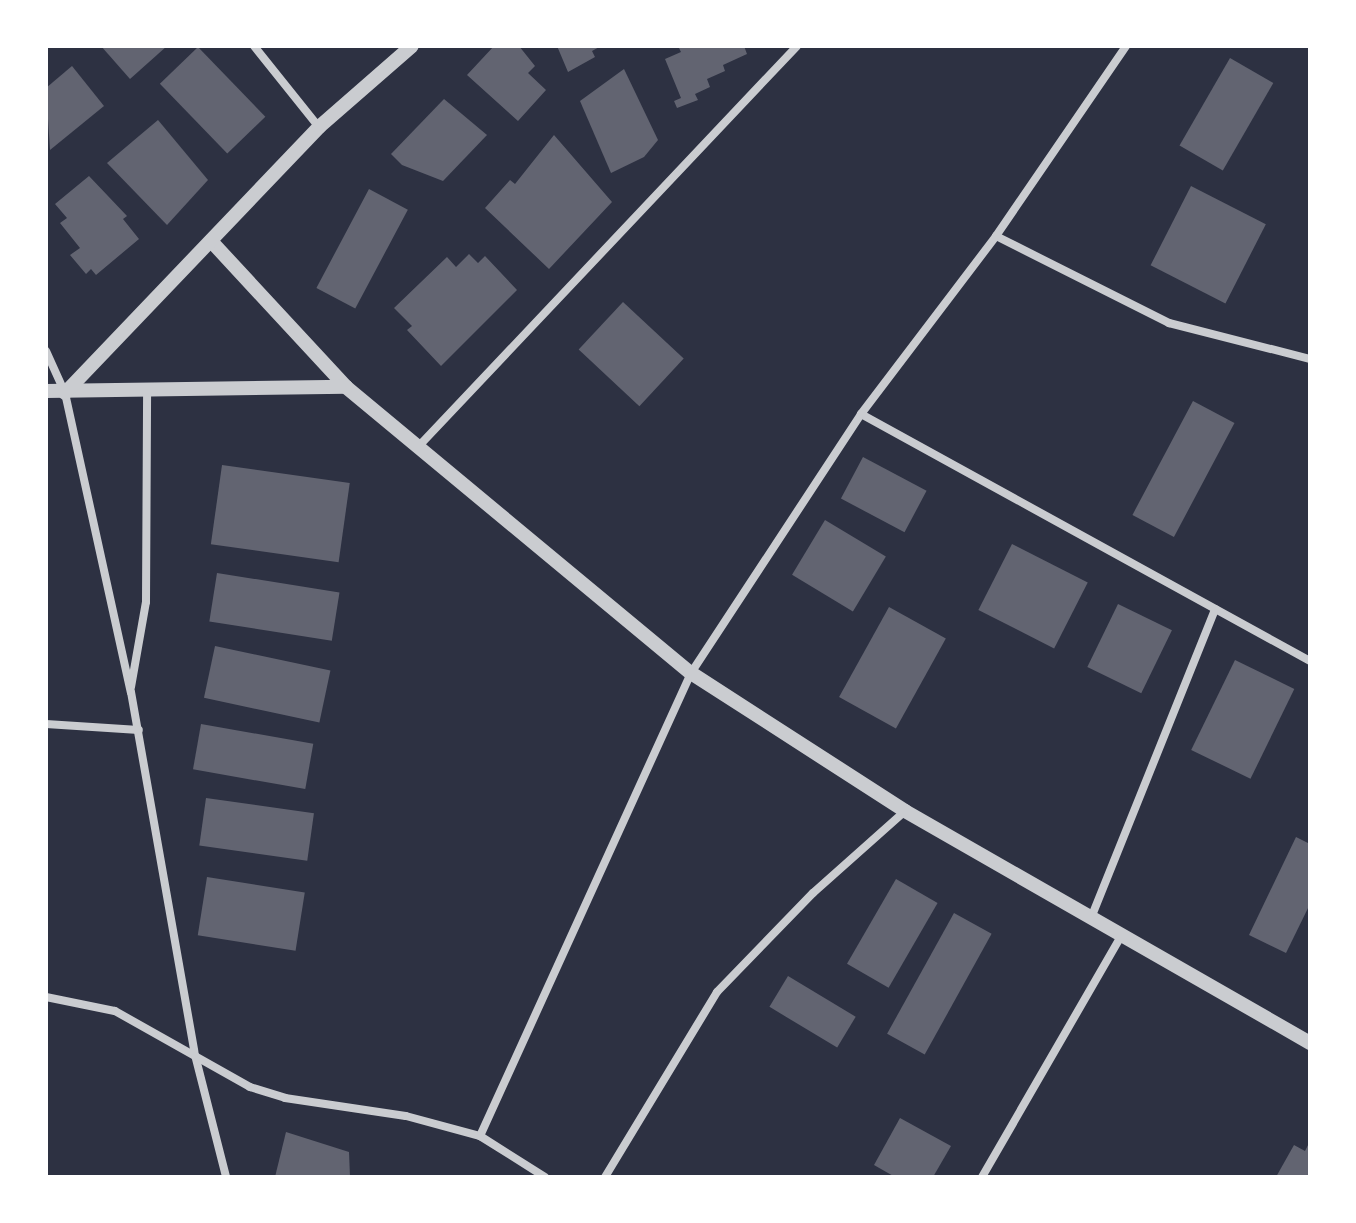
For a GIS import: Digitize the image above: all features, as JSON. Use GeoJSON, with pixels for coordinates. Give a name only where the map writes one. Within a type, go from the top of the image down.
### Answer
{"type":"FeatureCollection","features":[{"type":"Feature","properties":{"kind":"street"},"geometry":{"type":"LineString","coordinates":[[254,46],[319,127]]}},
{"type":"Feature","properties":{"kind":"street"},"geometry":{"type":"LineString","coordinates":[[65,393],[319,127],[412,46]]}},
{"type":"Feature","properties":{"kind":"street"},"geometry":{"type":"LineString","coordinates":[[417,448],[797,46]]}},
{"type":"Feature","properties":{"kind":"street"},"geometry":{"type":"LineString","coordinates":[[480,1136],[691,673],[861,414],[996,236],[1126,46]]}},
{"type":"Feature","properties":{"kind":"street"},"geometry":{"type":"LineString","coordinates":[[996,236],[1169,323],[1310,359]]}},
{"type":"Feature","properties":{"kind":"street"},"geometry":{"type":"LineString","coordinates":[[211,241],[346,387],[691,673],[905,811],[1310,1043]]}},
{"type":"Feature","properties":{"kind":"street"},"geometry":{"type":"LineString","coordinates":[[46,351],[65,393],[131,692],[194,1051],[226,1177]]}},
{"type":"Feature","properties":{"kind":"street"},"geometry":{"type":"LineString","coordinates":[[46,391],[346,387]]}},
{"type":"Feature","properties":{"kind":"street"},"geometry":{"type":"LineString","coordinates":[[131,692],[146,602],[147,392]]}},
{"type":"Feature","properties":{"kind":"street"},"geometry":{"type":"LineString","coordinates":[[861,414],[1310,661]]}},
{"type":"Feature","properties":{"kind":"street"},"geometry":{"type":"LineString","coordinates":[[1091,918],[1215,609]]}},
{"type":"Feature","properties":{"kind":"street"},"geometry":{"type":"LineString","coordinates":[[46,724],[139,730]]}},
{"type":"Feature","properties":{"kind":"street"},"geometry":{"type":"LineString","coordinates":[[605,1177],[717,992],[813,893],[905,811]]}},
{"type":"Feature","properties":{"kind":"street"},"geometry":{"type":"LineString","coordinates":[[982,1177],[1122,935]]}},
{"type":"Feature","properties":{"kind":"street"},"geometry":{"type":"LineString","coordinates":[[46,997],[115,1011],[194,1051],[250,1087],[285,1098],[406,1116],[480,1136],[545,1177]]}},
{"type":"Feature","properties":{"kind":"building"},"geometry":{"type":"Polygon","coordinates":[[[101,46],[167,46],[130,79],[101,46]]]}},
{"type":"Feature","properties":{"kind":"building"},"geometry":{"type":"Polygon","coordinates":[[[494,46],[519,46],[535,66],[528,73],[546,90],[518,121],[467,75],[494,46]]]}},
{"type":"Feature","properties":{"kind":"building"},"geometry":{"type":"Polygon","coordinates":[[[557,46],[601,46],[592,51],[595,57],[568,72],[557,46]]]}},
{"type":"Feature","properties":{"kind":"building"},"geometry":{"type":"Polygon","coordinates":[[[678,46],[744,46],[747,54],[723,65],[725,71],[707,79],[710,87],[695,94],[698,100],[677,108],[674,101],[681,98],[665,59],[681,52],[678,46]]]}},
{"type":"Feature","properties":{"kind":"building"},"geometry":{"type":"Polygon","coordinates":[[[198,47],[265,117],[227,154],[160,84],[198,47]]]}},
{"type":"Feature","properties":{"kind":"building"},"geometry":{"type":"Polygon","coordinates":[[[1230,58],[1273,83],[1223,170],[1180,145],[1230,58]]]}},
{"type":"Feature","properties":{"kind":"building"},"geometry":{"type":"Polygon","coordinates":[[[72,66],[104,106],[50,150],[46,88],[72,66]]]}},
{"type":"Feature","properties":{"kind":"building"},"geometry":{"type":"Polygon","coordinates":[[[624,69],[658,140],[644,157],[611,173],[580,101],[624,69]]]}},
{"type":"Feature","properties":{"kind":"building"},"geometry":{"type":"Polygon","coordinates":[[[444,99],[487,135],[443,181],[402,165],[391,154],[444,99]]]}},
{"type":"Feature","properties":{"kind":"building"},"geometry":{"type":"Polygon","coordinates":[[[158,120],[208,180],[167,225],[107,163],[158,120]]]}},
{"type":"Feature","properties":{"kind":"building"},"geometry":{"type":"Polygon","coordinates":[[[554,135],[612,202],[549,269],[485,208],[510,180],[515,184],[554,135]]]}},
{"type":"Feature","properties":{"kind":"building"},"geometry":{"type":"Polygon","coordinates":[[[89,176],[127,216],[123,219],[139,239],[96,275],[91,269],[86,274],[70,255],[80,248],[60,223],[67,218],[55,204],[89,176]]]}},
{"type":"Feature","properties":{"kind":"building"},"geometry":{"type":"Polygon","coordinates":[[[1191,186],[1266,224],[1225,303],[1151,265],[1191,186]]]}},
{"type":"Feature","properties":{"kind":"building"},"geometry":{"type":"Polygon","coordinates":[[[369,189],[408,210],[355,309],[316,288],[369,189]]]}},
{"type":"Feature","properties":{"kind":"building"},"geometry":{"type":"Polygon","coordinates":[[[469,254],[478,263],[485,256],[517,290],[441,366],[407,330],[412,326],[394,308],[447,257],[456,267],[469,254]]]}},
{"type":"Feature","properties":{"kind":"building"},"geometry":{"type":"Polygon","coordinates":[[[623,302],[684,359],[639,406],[579,350],[623,302]]]}},
{"type":"Feature","properties":{"kind":"building"},"geometry":{"type":"Polygon","coordinates":[[[1193,401],[1234,423],[1174,537],[1132,515],[1193,401]]]}},
{"type":"Feature","properties":{"kind":"building"},"geometry":{"type":"Polygon","coordinates":[[[863,457],[927,491],[905,532],[841,498],[863,457]]]}},
{"type":"Feature","properties":{"kind":"building"},"geometry":{"type":"Polygon","coordinates":[[[222,465],[350,483],[339,562],[211,544],[222,465]]]}},
{"type":"Feature","properties":{"kind":"building"},"geometry":{"type":"Polygon","coordinates":[[[825,520],[886,557],[853,611],[792,575],[825,520]]]}},
{"type":"Feature","properties":{"kind":"building"},"geometry":{"type":"Polygon","coordinates":[[[1012,544],[1088,583],[1054,649],[978,610],[1012,544]]]}},
{"type":"Feature","properties":{"kind":"building"},"geometry":{"type":"Polygon","coordinates":[[[217,573],[339,592],[332,641],[209,621],[217,573]]]}},
{"type":"Feature","properties":{"kind":"building"},"geometry":{"type":"Polygon","coordinates":[[[1118,604],[1172,630],[1141,693],[1087,667],[1118,604]]]}},
{"type":"Feature","properties":{"kind":"building"},"geometry":{"type":"Polygon","coordinates":[[[889,607],[946,639],[896,729],[839,697],[889,607]]]}},
{"type":"Feature","properties":{"kind":"building"},"geometry":{"type":"Polygon","coordinates":[[[215,646],[330,671],[319,722],[204,698],[215,646]]]}},
{"type":"Feature","properties":{"kind":"building"},"geometry":{"type":"Polygon","coordinates":[[[1235,660],[1294,689],[1250,779],[1191,750],[1235,660]]]}},
{"type":"Feature","properties":{"kind":"building"},"geometry":{"type":"Polygon","coordinates":[[[201,724],[313,744],[305,789],[193,769],[201,724]]]}},
{"type":"Feature","properties":{"kind":"building"},"geometry":{"type":"Polygon","coordinates":[[[206,798],[314,813],[307,861],[199,846],[206,798]]]}},
{"type":"Feature","properties":{"kind":"building"},"geometry":{"type":"Polygon","coordinates":[[[1296,837],[1310,844],[1310,904],[1286,953],[1249,935],[1296,837]]]}},
{"type":"Feature","properties":{"kind":"building"},"geometry":{"type":"Polygon","coordinates":[[[207,877],[305,892],[296,951],[198,935],[207,877]]]}},
{"type":"Feature","properties":{"kind":"building"},"geometry":{"type":"Polygon","coordinates":[[[896,879],[938,903],[889,988],[847,964],[896,879]]]}},
{"type":"Feature","properties":{"kind":"building"},"geometry":{"type":"Polygon","coordinates":[[[954,913],[992,934],[925,1055],[887,1034],[954,913]]]}},
{"type":"Feature","properties":{"kind":"building"},"geometry":{"type":"Polygon","coordinates":[[[788,976],[856,1017],[837,1048],[769,1007],[788,976]]]}},
{"type":"Feature","properties":{"kind":"building"},"geometry":{"type":"Polygon","coordinates":[[[900,1118],[951,1146],[933,1177],[895,1177],[874,1165],[900,1118]]]}},
{"type":"Feature","properties":{"kind":"building"},"geometry":{"type":"Polygon","coordinates":[[[286,1132],[349,1152],[350,1177],[275,1177],[286,1132]]]}},
{"type":"Feature","properties":{"kind":"building"},"geometry":{"type":"Polygon","coordinates":[[[1310,1141],[1310,1177],[1276,1177],[1294,1145],[1305,1151],[1310,1141]]]}}]}
